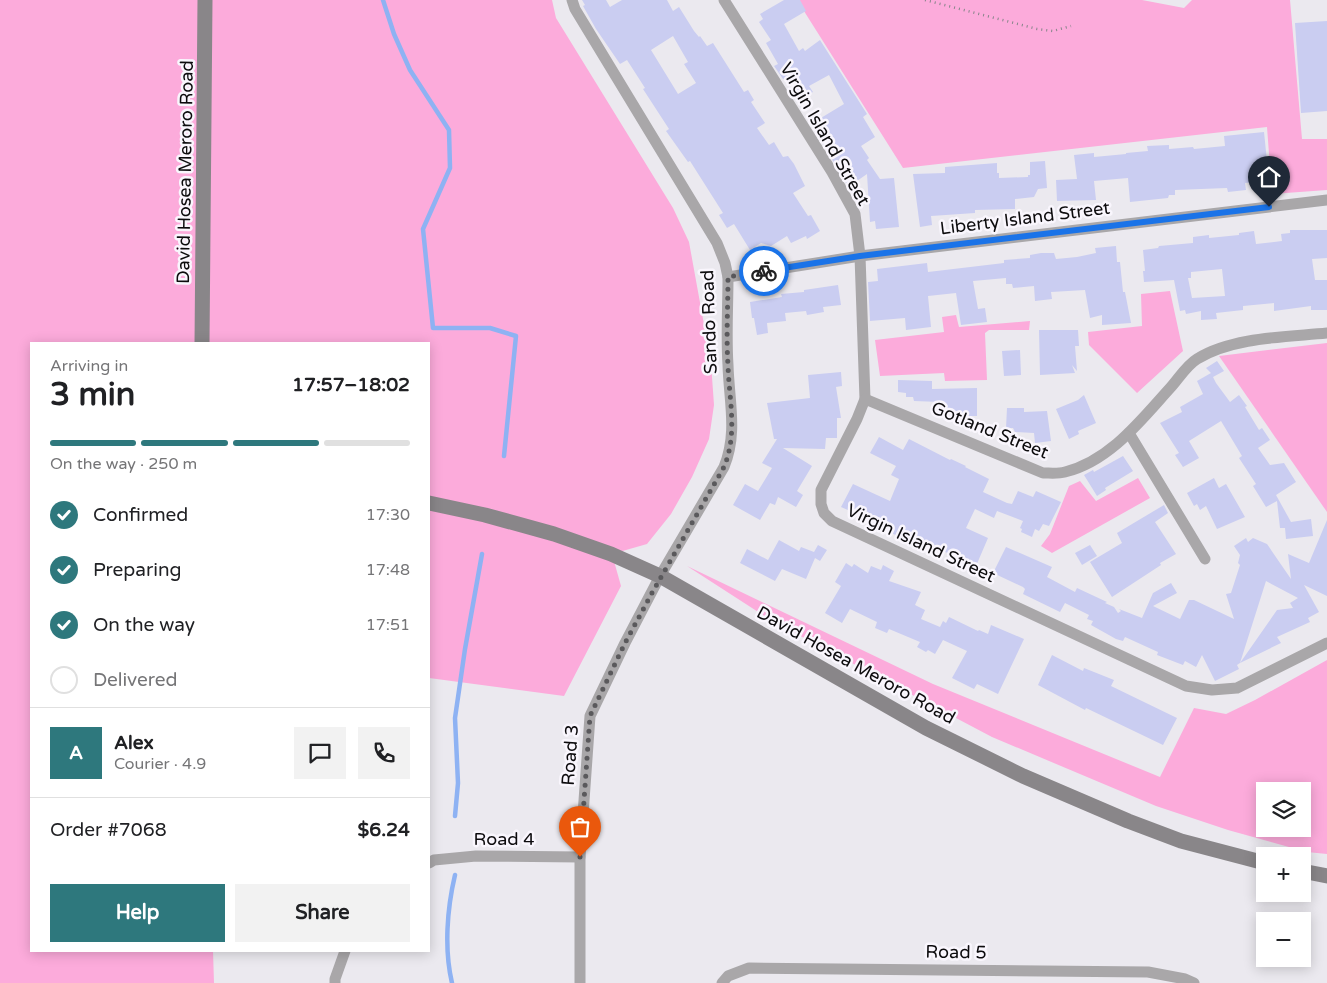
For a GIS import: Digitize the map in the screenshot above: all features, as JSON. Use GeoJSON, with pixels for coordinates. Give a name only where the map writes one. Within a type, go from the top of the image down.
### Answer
{"type":"FeatureCollection","features":[{"type":"Feature","properties":{"kind":"main road","name":"David Hosea Meroro Road"},"geometry":{"type":"LineString","coordinates":[[202,342],[205,0]]}},
{"type":"Feature","properties":{"kind":"main road","name":"David Hosea Meroro Road"},"geometry":{"type":"LineString","coordinates":[[430,503],[485,515],[554,534],[611,554],[660,576],[926,728],[1023,776],[1110,814],[1182,841],[1256,861]]}},
{"type":"Feature","properties":{"kind":"main road"},"geometry":{"type":"LineString","coordinates":[[1311,873],[1327,876]]}},
{"type":"Feature","properties":{"kind":"street","name":"Sando Road"},"geometry":{"type":"LineString","coordinates":[[572,0],[575,9],[717,244],[725,263],[728,277],[728,364],[732,439],[730,453],[724,467],[660,576]]}},
{"type":"Feature","properties":{"kind":"street","name":"Virgin Island Street"},"geometry":{"type":"LineString","coordinates":[[724,0],[832,172],[855,214],[860,256],[866,399],[821,490],[821,504],[824,513],[832,521],[1186,686],[1212,690],[1237,688],[1327,643]]}},
{"type":"Feature","properties":{"kind":"street","name":"Liberty Island Street"},"geometry":{"type":"LineString","coordinates":[[728,277],[860,256],[1327,200]]}},
{"type":"Feature","properties":{"kind":"street","name":"Gotland Street"},"geometry":{"type":"LineString","coordinates":[[866,399],[1043,473],[1063,473],[1081,467],[1096,458],[1129,433],[1196,360],[1229,345],[1327,332]]}},
{"type":"Feature","properties":{"kind":"street"},"geometry":{"type":"LineString","coordinates":[[1129,433],[1205,559]]}},
{"type":"Feature","properties":{"kind":"street","name":"Road 3"},"geometry":{"type":"LineString","coordinates":[[580,983],[580,857],[590,716],[660,576]]}},
{"type":"Feature","properties":{"kind":"street","name":"Road 4"},"geometry":{"type":"LineString","coordinates":[[430,862],[434,860],[476,856],[580,857]]}},
{"type":"Feature","properties":{"kind":"street"},"geometry":{"type":"LineString","coordinates":[[335,983],[345,952]]}},
{"type":"Feature","properties":{"kind":"street","name":"Road 5"},"geometry":{"type":"LineString","coordinates":[[722,983],[728,976],[749,968],[1148,972],[1185,979],[1194,983]]}},
{"type":"Feature","properties":{"kind":"path"},"geometry":{"type":"LineString","coordinates":[[925,0],[1037,29],[1053,31],[1070,26]]}},
{"type":"Feature","properties":{"kind":"shaded area"},"geometry":{"type":"Polygon","coordinates":[[[0,0],[552,0],[556,18],[673,208],[689,242],[711,363],[714,405],[709,439],[692,477],[671,514],[647,544],[612,554],[621,586],[564,696],[430,678],[430,342],[30,342],[30,952],[213,952],[214,983],[0,983],[0,0]]]}},
{"type":"Feature","properties":{"kind":"shaded area"},"geometry":{"type":"Polygon","coordinates":[[[797,0],[1142,0],[1184,8],[1192,0],[1290,0],[1302,139],[1327,139],[1327,190],[1272,194],[1267,127],[903,168],[797,0]]]}},
{"type":"Feature","properties":{"kind":"shaded area"},"geometry":{"type":"Polygon","coordinates":[[[1170,291],[1183,351],[1137,393],[1089,345],[1088,332],[1142,326],[1141,294],[1170,291]]]}},
{"type":"Feature","properties":{"kind":"shaded area"},"geometry":{"type":"Polygon","coordinates":[[[956,315],[959,327],[1030,321],[1029,330],[989,330],[985,333],[987,380],[945,381],[944,373],[880,376],[875,340],[944,332],[942,317],[956,315]]]}},
{"type":"Feature","properties":{"kind":"shaded area"},"geometry":{"type":"Polygon","coordinates":[[[1327,343],[1327,512],[1219,356],[1327,343]]]}},
{"type":"Feature","properties":{"kind":"shaded area"},"geometry":{"type":"Polygon","coordinates":[[[1138,478],[1150,498],[1052,553],[1041,546],[1050,534],[1069,486],[1080,481],[1096,501],[1138,478]]]}},
{"type":"Feature","properties":{"kind":"shaded area"},"geometry":{"type":"Polygon","coordinates":[[[687,566],[933,684],[1160,777],[1194,708],[1226,714],[1327,660],[1327,854],[1311,852],[1311,847],[1289,847],[1228,830],[1156,806],[992,737],[772,621],[687,566]]]}},
{"type":"Feature","properties":{"kind":"building"},"geometry":{"type":"Polygon","coordinates":[[[582,0],[606,0],[610,7],[622,0],[667,0],[673,11],[679,7],[694,31],[707,46],[713,43],[744,92],[748,90],[754,100],[751,102],[765,123],[757,128],[769,145],[774,142],[783,157],[788,156],[794,164],[805,186],[793,193],[808,216],[811,215],[820,231],[807,239],[806,236],[791,243],[787,236],[771,246],[761,243],[750,250],[734,224],[727,228],[719,215],[723,213],[690,161],[688,162],[666,131],[669,129],[643,89],[645,88],[627,60],[620,64],[596,29],[583,6],[585,5],[582,0]],[[673,36],[651,50],[678,94],[696,83],[684,64],[688,62],[673,36]]]}},
{"type":"Feature","properties":{"kind":"building"},"geometry":{"type":"Polygon","coordinates":[[[784,0],[800,0],[806,11],[784,24],[799,51],[803,48],[805,51],[820,40],[867,114],[863,117],[875,137],[861,146],[869,158],[867,160],[880,179],[894,178],[899,227],[876,229],[875,221],[870,222],[867,174],[854,183],[851,179],[846,183],[811,124],[844,104],[829,75],[809,86],[813,92],[802,98],[788,76],[783,79],[774,66],[778,64],[766,43],[771,40],[759,22],[763,19],[760,14],[784,0]]]}},
{"type":"Feature","properties":{"kind":"building"},"geometry":{"type":"Polygon","coordinates":[[[1327,21],[1327,111],[1301,113],[1295,23],[1327,21]]]}},
{"type":"Feature","properties":{"kind":"building"},"geometry":{"type":"Polygon","coordinates":[[[1264,132],[1269,181],[1245,183],[1246,190],[1228,192],[1227,188],[1175,190],[1175,195],[1169,195],[1168,198],[1130,202],[1128,178],[1094,181],[1096,200],[1057,201],[1056,180],[1077,179],[1074,155],[1094,153],[1094,157],[1126,154],[1148,151],[1147,146],[1169,145],[1169,149],[1193,147],[1194,149],[1225,146],[1224,136],[1264,132]]]}},
{"type":"Feature","properties":{"kind":"building"},"geometry":{"type":"Polygon","coordinates":[[[1045,161],[1047,188],[1038,189],[1034,197],[1015,199],[1015,209],[975,210],[975,213],[931,216],[932,225],[920,227],[913,174],[945,173],[945,167],[997,163],[999,178],[1028,177],[1030,175],[1030,162],[1045,161]]]}},
{"type":"Feature","properties":{"kind":"building"},"geometry":{"type":"Polygon","coordinates":[[[1290,230],[1327,230],[1327,258],[1312,259],[1315,280],[1327,280],[1327,310],[1311,310],[1311,306],[1274,311],[1274,303],[1243,306],[1243,310],[1216,313],[1217,319],[1201,320],[1201,311],[1186,314],[1185,310],[1180,311],[1174,280],[1144,282],[1143,250],[1158,248],[1159,246],[1193,243],[1193,237],[1209,235],[1209,238],[1239,235],[1239,233],[1254,231],[1256,244],[1282,241],[1281,234],[1290,233],[1290,230]],[[1222,269],[1191,272],[1191,278],[1188,278],[1192,298],[1225,296],[1222,269]]]}},
{"type":"Feature","properties":{"kind":"building"},"geometry":{"type":"Polygon","coordinates":[[[1116,246],[1117,262],[1120,262],[1123,292],[1125,292],[1131,323],[1102,325],[1102,315],[1090,318],[1085,290],[1051,292],[1052,299],[1035,301],[1034,286],[1013,288],[1012,284],[1006,284],[1006,278],[973,281],[978,309],[985,308],[987,322],[961,325],[956,293],[928,296],[931,327],[906,330],[905,318],[870,321],[868,282],[878,281],[877,269],[927,263],[928,272],[1004,263],[1004,260],[1030,258],[1030,255],[1041,253],[1054,253],[1056,259],[1077,257],[1096,253],[1095,248],[1116,246]]]}},
{"type":"Feature","properties":{"kind":"building"},"geometry":{"type":"Polygon","coordinates":[[[838,285],[841,305],[823,307],[824,312],[807,315],[806,311],[785,313],[786,321],[767,323],[768,333],[757,335],[750,302],[782,297],[781,294],[804,292],[804,290],[838,285]]]}},
{"type":"Feature","properties":{"kind":"building"},"geometry":{"type":"Polygon","coordinates":[[[1039,330],[1078,330],[1079,346],[1075,346],[1077,371],[1072,365],[1075,373],[1040,375],[1039,330]]]}},
{"type":"Feature","properties":{"kind":"building"},"geometry":{"type":"Polygon","coordinates":[[[1020,350],[1021,375],[1004,376],[1002,351],[1020,350]]]}},
{"type":"Feature","properties":{"kind":"building"},"geometry":{"type":"Polygon","coordinates":[[[1217,361],[1224,371],[1213,377],[1216,383],[1230,402],[1239,395],[1259,430],[1262,428],[1270,440],[1258,448],[1270,465],[1284,463],[1296,482],[1276,495],[1291,522],[1311,519],[1313,536],[1286,539],[1285,528],[1280,528],[1277,501],[1266,507],[1253,486],[1256,484],[1239,458],[1242,456],[1221,421],[1189,441],[1199,458],[1183,467],[1175,455],[1179,453],[1160,423],[1182,412],[1180,407],[1203,394],[1197,381],[1211,373],[1206,368],[1217,361]]]}},
{"type":"Feature","properties":{"kind":"building"},"geometry":{"type":"Polygon","coordinates":[[[841,372],[842,386],[836,387],[841,418],[837,418],[837,438],[826,438],[825,449],[783,448],[812,466],[797,491],[803,495],[796,507],[778,497],[775,505],[770,503],[760,520],[733,505],[745,484],[758,491],[772,468],[762,463],[777,439],[774,439],[767,403],[810,398],[808,375],[841,372]]]}},
{"type":"Feature","properties":{"kind":"building"},"geometry":{"type":"Polygon","coordinates":[[[898,380],[932,381],[932,389],[977,388],[977,416],[953,416],[951,413],[941,414],[941,402],[914,401],[913,397],[906,397],[906,393],[898,392],[898,380]]]}},
{"type":"Feature","properties":{"kind":"building"},"geometry":{"type":"Polygon","coordinates":[[[1084,395],[1096,423],[1078,431],[1079,434],[1069,439],[1056,409],[1078,400],[1084,395]]]}},
{"type":"Feature","properties":{"kind":"building"},"geometry":{"type":"Polygon","coordinates":[[[1007,408],[1024,408],[1024,412],[1047,411],[1051,441],[1035,443],[1034,433],[1015,432],[1013,428],[1006,428],[1007,408]]]}},
{"type":"Feature","properties":{"kind":"building"},"geometry":{"type":"Polygon","coordinates":[[[879,437],[903,450],[909,439],[966,466],[989,479],[983,492],[1007,503],[1012,504],[1018,491],[1033,497],[1036,491],[1061,502],[1049,526],[1043,524],[1039,531],[1035,529],[1032,537],[1021,532],[1022,529],[1020,528],[1023,521],[997,511],[994,518],[975,509],[966,528],[988,538],[976,566],[906,534],[904,539],[885,530],[887,525],[858,512],[857,514],[841,507],[853,484],[890,501],[899,479],[891,475],[896,466],[870,453],[879,437]]]}},
{"type":"Feature","properties":{"kind":"building"},"geometry":{"type":"Polygon","coordinates":[[[1123,456],[1133,471],[1105,488],[1106,490],[1097,496],[1084,475],[1093,470],[1094,472],[1123,456]]]}},
{"type":"Feature","properties":{"kind":"building"},"geometry":{"type":"Polygon","coordinates":[[[1214,478],[1219,488],[1226,484],[1245,517],[1217,529],[1206,506],[1200,510],[1197,504],[1194,506],[1187,493],[1214,478]]]}},
{"type":"Feature","properties":{"kind":"building"},"geometry":{"type":"Polygon","coordinates":[[[1164,505],[1168,513],[1155,522],[1176,554],[1112,597],[1090,562],[1122,543],[1117,533],[1164,505]]]}},
{"type":"Feature","properties":{"kind":"building"},"geometry":{"type":"Polygon","coordinates":[[[1327,520],[1327,596],[1304,585],[1319,612],[1308,618],[1310,622],[1277,637],[1281,643],[1237,665],[1239,669],[1215,681],[1202,655],[1196,667],[1185,661],[1183,665],[1157,655],[1158,652],[1125,637],[1123,641],[1116,639],[1091,625],[1093,621],[1087,619],[1089,615],[1065,603],[1060,612],[1023,594],[1025,589],[1023,587],[993,573],[1006,547],[1052,567],[1047,577],[1075,592],[1077,588],[1107,602],[1105,603],[1114,607],[1118,613],[1121,611],[1119,609],[1142,618],[1153,593],[1171,583],[1177,593],[1153,606],[1180,619],[1189,600],[1194,600],[1234,619],[1226,594],[1231,593],[1240,565],[1238,563],[1240,555],[1234,546],[1246,538],[1248,542],[1253,538],[1267,544],[1291,579],[1288,554],[1309,563],[1327,520]],[[1266,581],[1240,663],[1277,610],[1293,608],[1290,603],[1298,598],[1266,581]]]}},
{"type":"Feature","properties":{"kind":"building"},"geometry":{"type":"Polygon","coordinates":[[[779,540],[799,551],[801,547],[814,552],[818,545],[827,550],[820,561],[815,558],[806,579],[782,569],[775,581],[740,563],[747,549],[768,560],[779,540]]]}},
{"type":"Feature","properties":{"kind":"building"},"geometry":{"type":"Polygon","coordinates":[[[1090,545],[1097,556],[1082,565],[1075,553],[1090,545]]]}},
{"type":"Feature","properties":{"kind":"building"},"geometry":{"type":"Polygon","coordinates":[[[846,563],[852,567],[854,564],[868,573],[871,566],[881,570],[883,565],[894,571],[889,581],[921,592],[915,605],[925,610],[921,619],[940,627],[943,621],[946,623],[949,617],[988,634],[991,625],[1024,639],[998,694],[977,684],[974,689],[952,678],[967,651],[943,640],[935,654],[928,650],[926,652],[917,647],[920,642],[889,629],[887,633],[875,628],[877,622],[850,609],[842,623],[825,613],[841,586],[835,582],[846,563]]]}},
{"type":"Feature","properties":{"kind":"building"},"geometry":{"type":"Polygon","coordinates":[[[1052,655],[1083,671],[1084,668],[1114,680],[1111,686],[1177,718],[1163,745],[1086,708],[1085,710],[1038,685],[1052,655]]]}},
{"type":"Feature","properties":{"kind":"waterway"},"geometry":{"type":"LineString","coordinates":[[383,0],[394,34],[410,70],[449,130],[450,168],[423,229],[433,328],[490,328],[516,336],[504,456]]}},
{"type":"Feature","properties":{"kind":"waterway"},"geometry":{"type":"LineString","coordinates":[[455,816],[458,783],[455,718],[482,554]]}},
{"type":"Feature","properties":{"kind":"waterway"},"geometry":{"type":"LineString","coordinates":[[452,983],[447,943],[450,901],[455,875]]}},
{"type":"Feature","properties":{"kind":"way so far"},"geometry":{"type":"LineString","coordinates":[[580,857],[590,716],[660,576],[724,467],[730,453],[732,424],[728,364],[728,277],[764,271]]}},
{"type":"Feature","properties":{"kind":"route"},"geometry":{"type":"LineString","coordinates":[[764,271],[860,256],[1269,207]]}}]}
